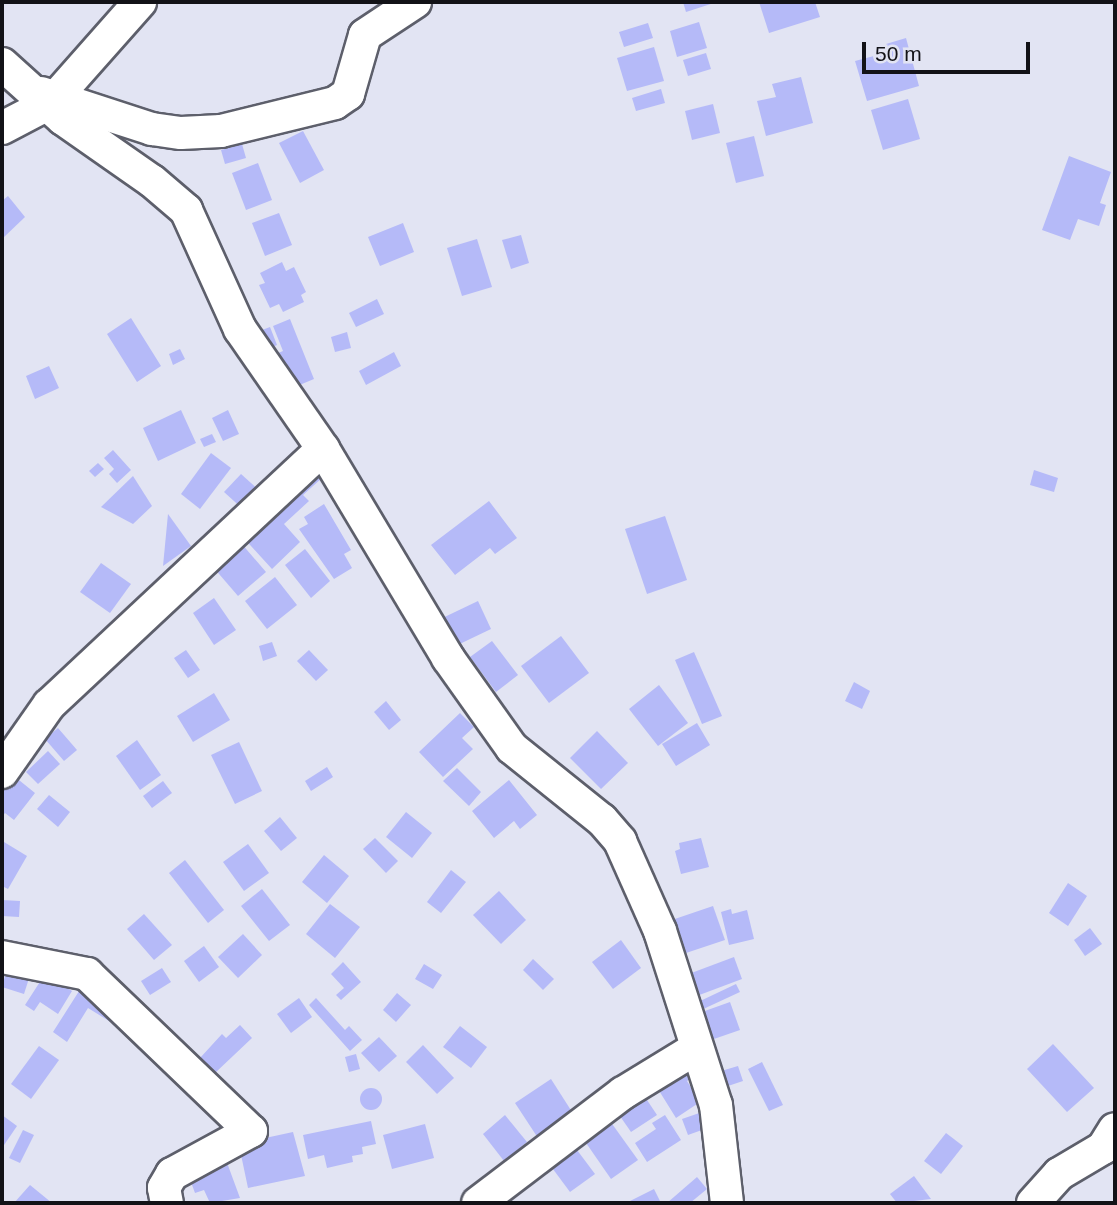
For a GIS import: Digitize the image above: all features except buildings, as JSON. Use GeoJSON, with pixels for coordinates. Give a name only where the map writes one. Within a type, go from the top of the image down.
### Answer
{"type":"FeatureCollection","features":[{"type":"Feature","properties":{"kind":"street"},"geometry":{"type":"LineString","coordinates":[[2,128],[42,96],[140,2]]}},
{"type":"Feature","properties":{"kind":"street"},"geometry":{"type":"LineString","coordinates":[[42,96],[152,129],[181,133],[221,131],[335,103],[348,94],[365,35],[415,2]]}},
{"type":"Feature","properties":{"kind":"street"},"geometry":{"type":"LineString","coordinates":[[2,64],[186,210],[240,328],[323,449],[436,639],[512,748],[594,813],[620,841],[660,931],[695,1049],[716,1105],[727,1203]]}},
{"type":"Feature","properties":{"kind":"street"},"geometry":{"type":"LineString","coordinates":[[2,772],[49,705],[323,449]]}},
{"type":"Feature","properties":{"kind":"street"},"geometry":{"type":"LineString","coordinates":[[2,957],[87,975],[251,1131],[172,1174],[163,1188],[167,1203]]}},
{"type":"Feature","properties":{"kind":"street"},"geometry":{"type":"LineString","coordinates":[[478,1203],[623,1093],[695,1049]]}},
{"type":"Feature","properties":{"kind":"street"},"geometry":{"type":"LineString","coordinates":[[1033,1203],[1059,1174],[1103,1147],[1115,1129]]}}]}
